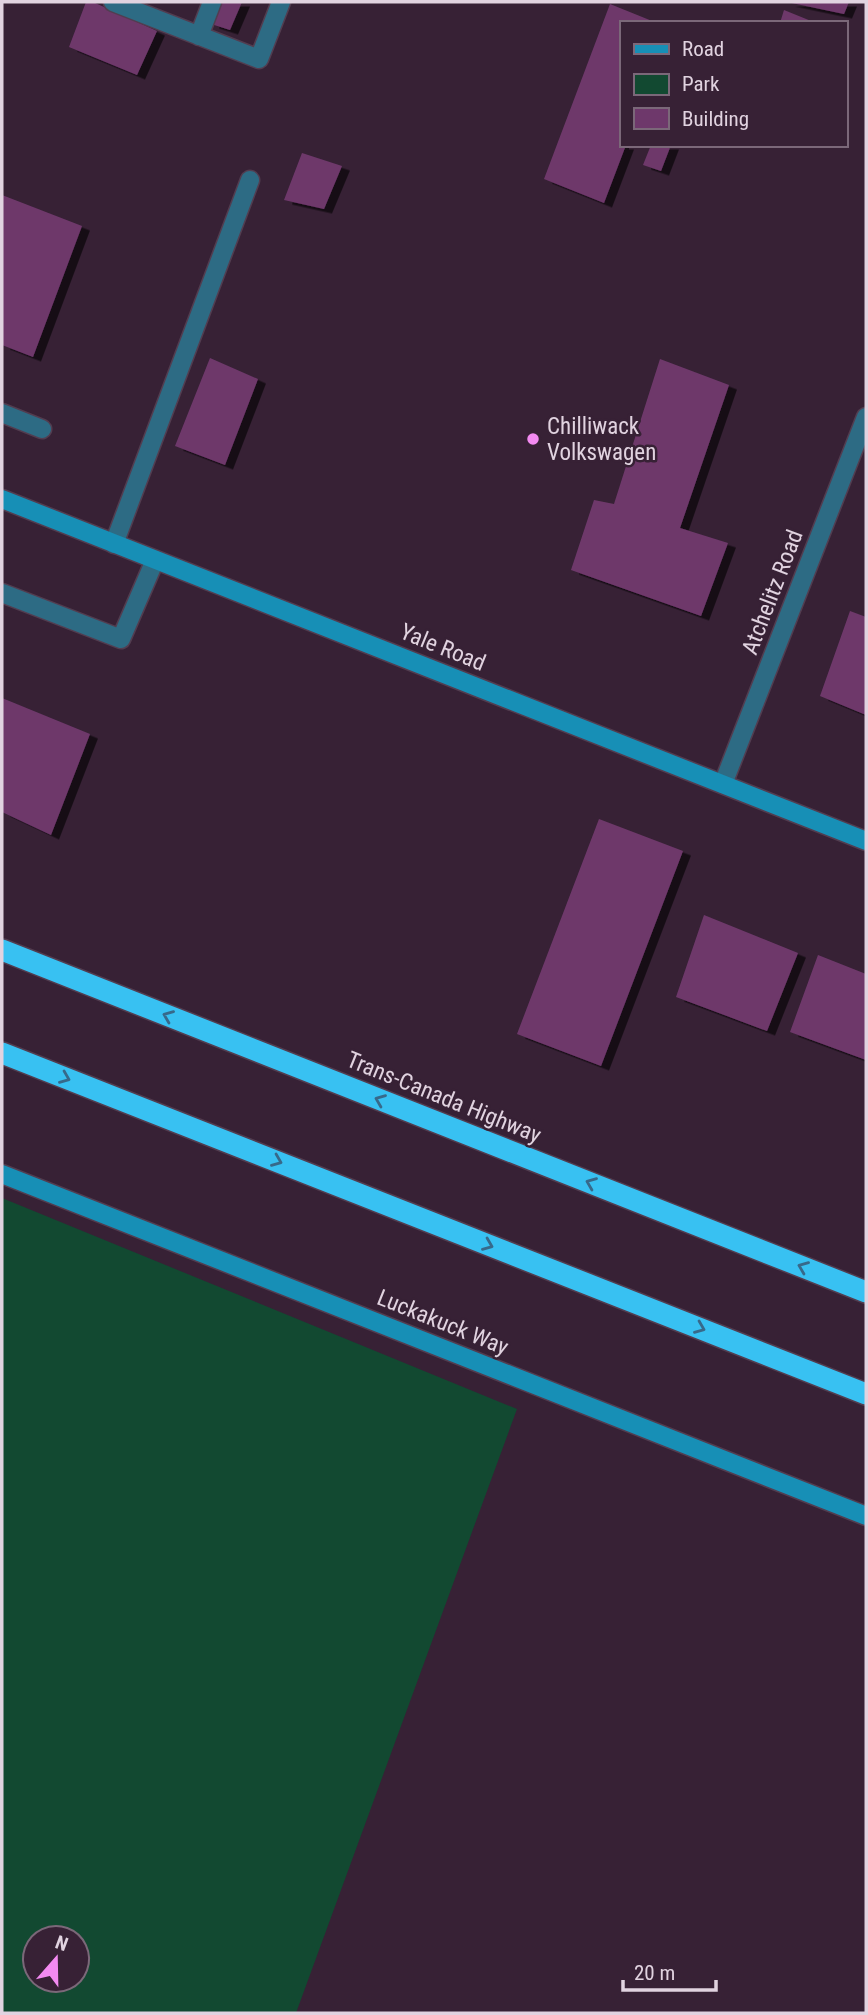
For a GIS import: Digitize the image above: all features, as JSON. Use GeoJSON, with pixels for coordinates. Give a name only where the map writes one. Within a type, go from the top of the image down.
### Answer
{"type":"FeatureCollection","features":[{"type":"Feature","properties":{"kind":"highway","name":"Trans-Canada Highway"},"geometry":{"type":"LineString","coordinates":[[2,950],[866,1292]]}},
{"type":"Feature","properties":{"kind":"highway"},"geometry":{"type":"LineString","coordinates":[[2,1053],[866,1394]]}},
{"type":"Feature","properties":{"kind":"street"},"geometry":{"type":"LineString","coordinates":[[113,2],[259,59],[281,2]]}},
{"type":"Feature","properties":{"kind":"street"},"geometry":{"type":"LineString","coordinates":[[199,36],[212,2]]}},
{"type":"Feature","properties":{"kind":"street"},"geometry":{"type":"LineString","coordinates":[[114,544],[250,180]]}},
{"type":"Feature","properties":{"kind":"street"},"geometry":{"type":"LineString","coordinates":[[2,413],[42,429]]}},
{"type":"Feature","properties":{"kind":"street","name":"Atchelitz Road"},"geometry":{"type":"LineString","coordinates":[[723,784],[866,417]]}},
{"type":"Feature","properties":{"kind":"street","name":"Yale Road"},"geometry":{"type":"LineString","coordinates":[[2,499],[866,841]]}},
{"type":"Feature","properties":{"kind":"street"},"geometry":{"type":"LineString","coordinates":[[2,593],[121,639],[155,559]]}},
{"type":"Feature","properties":{"kind":"street","name":"Luckakuck Way"},"geometry":{"type":"LineString","coordinates":[[2,1174],[866,1516]]}},
{"type":"Feature","properties":{"kind":"green space"},"geometry":{"type":"Polygon","coordinates":[[[2,1198],[517,1409],[296,2013],[2,2013],[2,1198]]]}},
{"type":"Feature","properties":{"kind":"building"},"geometry":{"type":"Polygon","coordinates":[[[86,2],[93,2],[157,31],[137,75],[69,47],[86,2]]]}},
{"type":"Feature","properties":{"kind":"building"},"geometry":{"type":"Polygon","coordinates":[[[220,2],[242,2],[230,30],[211,24],[220,2]]]}},
{"type":"Feature","properties":{"kind":"building"},"geometry":{"type":"Polygon","coordinates":[[[787,2],[849,2],[844,14],[787,2]]]}},
{"type":"Feature","properties":{"kind":"building"},"geometry":{"type":"Polygon","coordinates":[[[610,4],[652,21],[620,21],[620,147],[625,147],[604,203],[544,179],[610,4]]]}},
{"type":"Feature","properties":{"kind":"building"},"geometry":{"type":"Polygon","coordinates":[[[784,10],[811,21],[781,21],[784,10]]]}},
{"type":"Feature","properties":{"kind":"building"},"geometry":{"type":"Polygon","coordinates":[[[650,147],[670,147],[661,171],[643,165],[650,147]]]}},
{"type":"Feature","properties":{"kind":"building"},"geometry":{"type":"Polygon","coordinates":[[[302,153],[342,166],[324,209],[284,200],[302,153]]]}},
{"type":"Feature","properties":{"kind":"building"},"geometry":{"type":"Polygon","coordinates":[[[2,195],[82,226],[33,357],[2,345],[2,195]]]}},
{"type":"Feature","properties":{"kind":"building"},"geometry":{"type":"Polygon","coordinates":[[[210,358],[258,379],[225,465],[175,446],[210,358]]]}},
{"type":"Feature","properties":{"kind":"building"},"geometry":{"type":"Polygon","coordinates":[[[660,359],[729,385],[680,528],[728,543],[701,616],[571,570],[594,500],[614,504],[660,359]]]}},
{"type":"Feature","properties":{"kind":"building"},"geometry":{"type":"Polygon","coordinates":[[[850,611],[866,617],[866,715],[820,696],[850,611]]]}},
{"type":"Feature","properties":{"kind":"building"},"geometry":{"type":"Polygon","coordinates":[[[2,698],[90,734],[51,835],[2,812],[2,698]]]}},
{"type":"Feature","properties":{"kind":"building"},"geometry":{"type":"Polygon","coordinates":[[[599,819],[683,851],[601,1066],[517,1034],[599,819]]]}},
{"type":"Feature","properties":{"kind":"building"},"geometry":{"type":"Polygon","coordinates":[[[704,915],[798,953],[767,1031],[676,997],[704,915]]]}},
{"type":"Feature","properties":{"kind":"building"},"geometry":{"type":"Polygon","coordinates":[[[818,955],[866,974],[866,1060],[790,1032],[818,955]]]}},
{"type":"Feature","properties":{"kind":"place","name":"Chilliwack Volkswagen"},"geometry":{"type":"Point","coordinates":[533,439]}}]}
